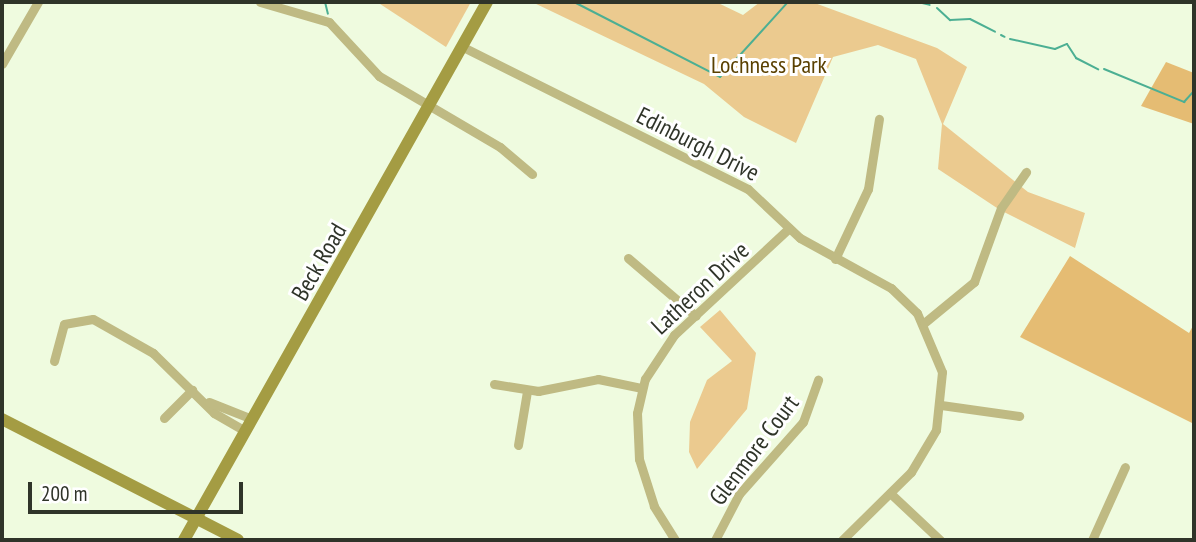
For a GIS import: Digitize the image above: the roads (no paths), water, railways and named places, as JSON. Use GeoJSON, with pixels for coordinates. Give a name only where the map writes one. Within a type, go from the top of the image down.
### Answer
{"type":"FeatureCollection","features":[{"type":"Feature","properties":{"kind":"main road","name":"Beck Road"},"geometry":{"type":"LineString","coordinates":[[184,540],[431,106],[487,2]]}},
{"type":"Feature","properties":{"kind":"main road"},"geometry":{"type":"LineString","coordinates":[[2,419],[238,540]]}},
{"type":"Feature","properties":{"kind":"street"},"geometry":{"type":"LineString","coordinates":[[2,64],[38,2]]}},
{"type":"Feature","properties":{"kind":"street"},"geometry":{"type":"LineString","coordinates":[[260,2],[329,22],[379,76],[431,106],[532,174]]}},
{"type":"Feature","properties":{"kind":"street","name":"Edinburgh Drive"},"geometry":{"type":"LineString","coordinates":[[463,47],[748,189],[789,229],[835,259],[891,288],[924,323],[940,362],[941,405],[926,450],[890,493],[842,540]]}},
{"type":"Feature","properties":{"kind":"street"},"geometry":{"type":"LineString","coordinates":[[835,259],[868,189],[878,119]]}},
{"type":"Feature","properties":{"kind":"street"},"geometry":{"type":"LineString","coordinates":[[924,323],[974,282],[1001,208],[1026,172]]}},
{"type":"Feature","properties":{"kind":"street","name":"Latheron Drive"},"geometry":{"type":"LineString","coordinates":[[675,540],[649,495],[639,460],[642,388],[661,350],[789,229]]}},
{"type":"Feature","properties":{"kind":"street"},"geometry":{"type":"LineString","coordinates":[[628,258],[696,316]]}},
{"type":"Feature","properties":{"kind":"street"},"geometry":{"type":"LineString","coordinates":[[54,360],[64,324],[89,318],[153,353],[192,390],[209,402],[214,413],[248,425]]}},
{"type":"Feature","properties":{"kind":"street"},"geometry":{"type":"LineString","coordinates":[[494,384],[527,391],[598,379],[642,388]]}},
{"type":"Feature","properties":{"kind":"street","name":"Glenmore Court"},"geometry":{"type":"LineString","coordinates":[[715,540],[739,494],[803,422],[818,380]]}},
{"type":"Feature","properties":{"kind":"street"},"geometry":{"type":"LineString","coordinates":[[163,418],[192,390]]}},
{"type":"Feature","properties":{"kind":"street"},"geometry":{"type":"LineString","coordinates":[[518,445],[527,391]]}},
{"type":"Feature","properties":{"kind":"street"},"geometry":{"type":"LineString","coordinates":[[941,405],[1019,416]]}},
{"type":"Feature","properties":{"kind":"street"},"geometry":{"type":"LineString","coordinates":[[1092,540],[1125,467]]}},
{"type":"Feature","properties":{"kind":"street"},"geometry":{"type":"LineString","coordinates":[[890,493],[940,540]]}},
{"type":"Feature","properties":{"kind":"waterway"},"geometry":{"type":"LineString","coordinates":[[325,2],[328,14]]}},
{"type":"Feature","properties":{"kind":"waterway"},"geometry":{"type":"LineString","coordinates":[[574,2],[720,77],[788,2]]}},
{"type":"Feature","properties":{"kind":"waterway"},"geometry":{"type":"LineString","coordinates":[[918,2],[930,5]]}},
{"type":"Feature","properties":{"kind":"waterway"},"geometry":{"type":"LineString","coordinates":[[937,8],[950,20],[970,19],[995,32]]}},
{"type":"Feature","properties":{"kind":"waterway"},"geometry":{"type":"LineString","coordinates":[[1001,35],[1005,37]]}},
{"type":"Feature","properties":{"kind":"waterway"},"geometry":{"type":"LineString","coordinates":[[1010,39],[1055,49],[1067,44],[1076,58],[1098,69]]}},
{"type":"Feature","properties":{"kind":"waterway"},"geometry":{"type":"LineString","coordinates":[[1104,69],[1184,102],[1194,91]]}},
{"type":"Feature","properties":{"kind":"park label","name":"Lochness Park"},"geometry":{"type":"Point","coordinates":[769,65]}}]}
